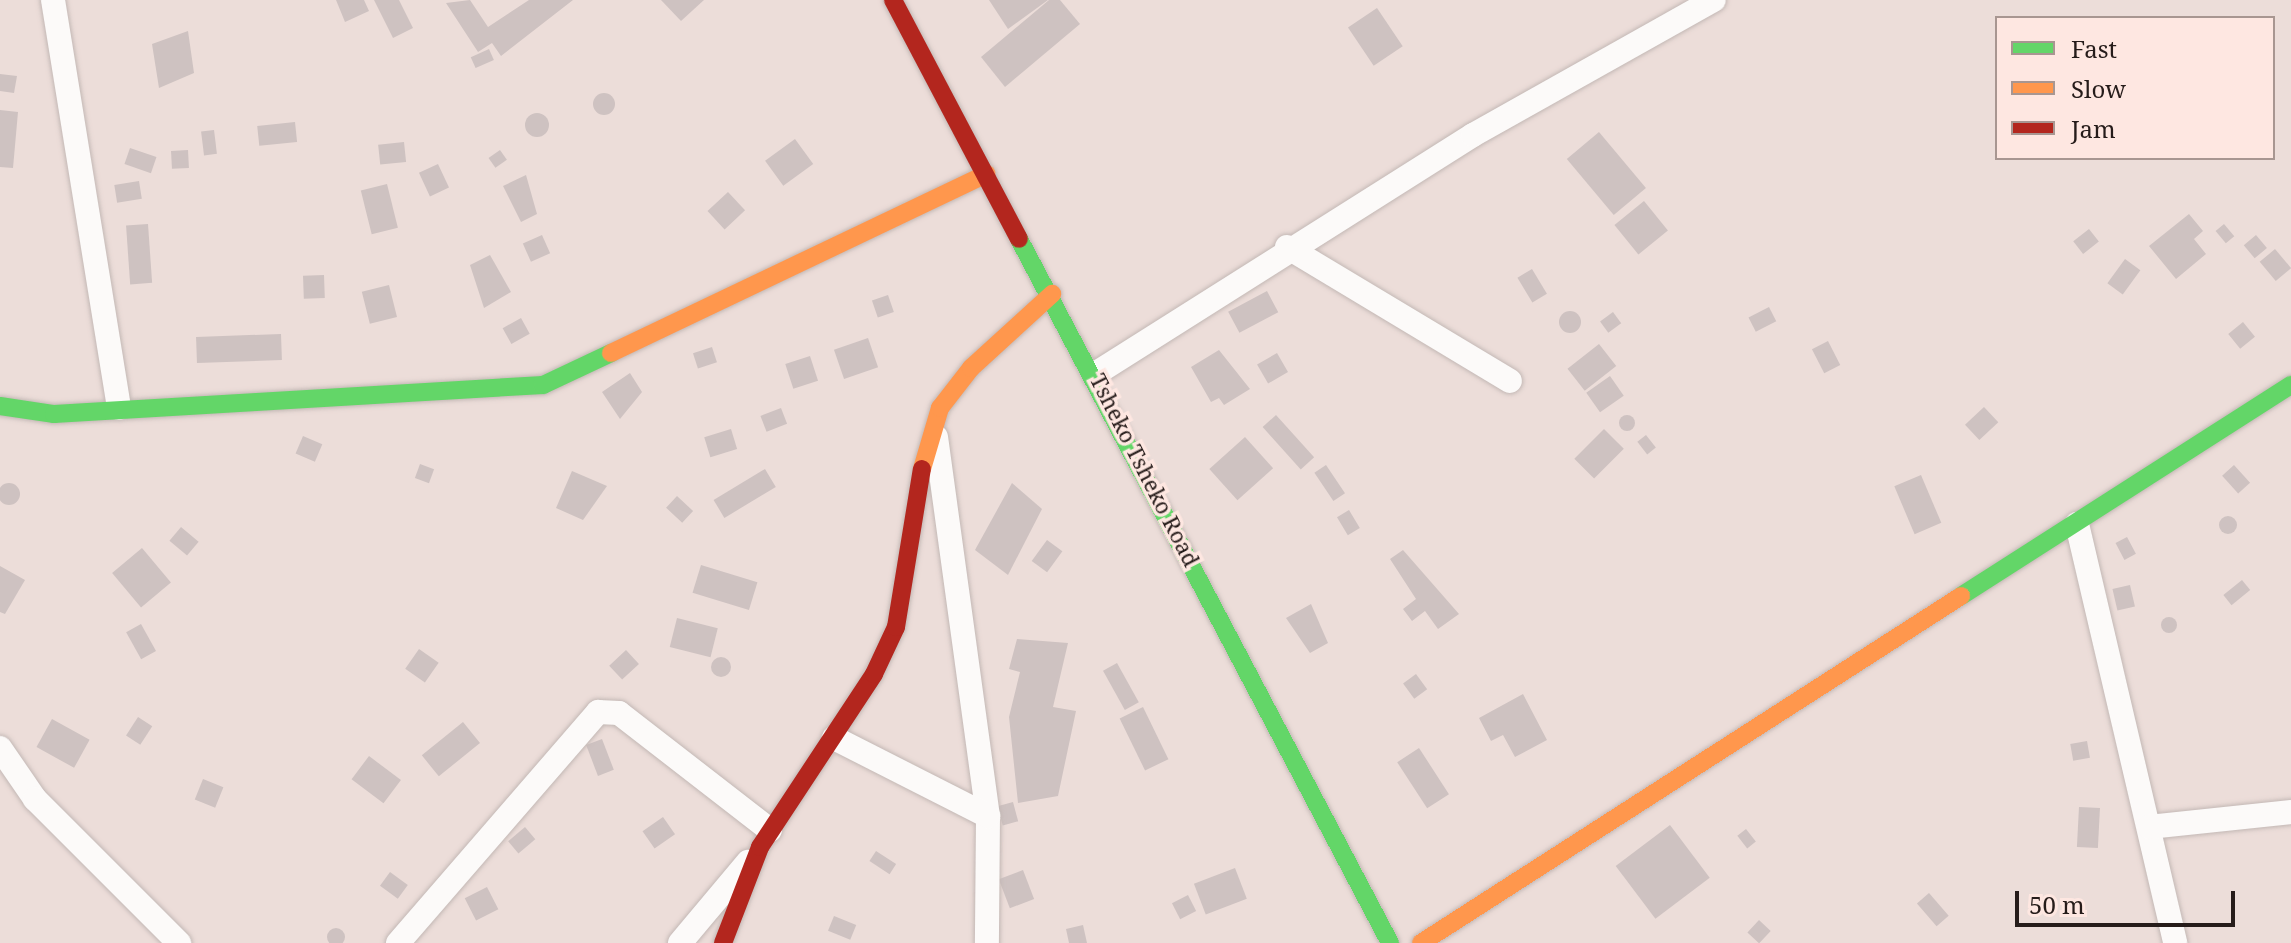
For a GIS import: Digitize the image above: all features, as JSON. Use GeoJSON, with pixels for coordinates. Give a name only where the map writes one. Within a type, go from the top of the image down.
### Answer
{"type":"FeatureCollection","features":[{"type":"Feature","properties":{"kind":"main road","name":"Tsheko Tsheko Road"},"geometry":{"type":"LineString","coordinates":[[893,0],[1095,374],[1390,943]]}},
{"type":"Feature","properties":{"kind":"main road"},"geometry":{"type":"LineString","coordinates":[[0,406],[54,414],[565,380],[986,174]]}},
{"type":"Feature","properties":{"kind":"main road"},"geometry":{"type":"LineString","coordinates":[[723,943],[765,839],[834,738],[896,627],[934,425],[949,391],[1052,294]]}},
{"type":"Feature","properties":{"kind":"main road"},"geometry":{"type":"LineString","coordinates":[[1421,943],[2291,385]]}},
{"type":"Feature","properties":{"kind":"street"},"geometry":{"type":"LineString","coordinates":[[53,0],[119,408]]}},
{"type":"Feature","properties":{"kind":"street"},"geometry":{"type":"LineString","coordinates":[[1095,374],[1287,247],[1714,0]]}},
{"type":"Feature","properties":{"kind":"street"},"geometry":{"type":"LineString","coordinates":[[1287,247],[1510,381]]}},
{"type":"Feature","properties":{"kind":"street"},"geometry":{"type":"LineString","coordinates":[[934,425],[988,816],[987,943]]}},
{"type":"Feature","properties":{"kind":"street"},"geometry":{"type":"LineString","coordinates":[[2077,524],[2175,943]]}},
{"type":"Feature","properties":{"kind":"street"},"geometry":{"type":"LineString","coordinates":[[398,943],[598,712],[619,713],[765,839],[680,943]]}},
{"type":"Feature","properties":{"kind":"street"},"geometry":{"type":"LineString","coordinates":[[834,738],[988,816]]}},
{"type":"Feature","properties":{"kind":"street"},"geometry":{"type":"LineString","coordinates":[[0,748],[35,799],[179,943]]}},
{"type":"Feature","properties":{"kind":"street"},"geometry":{"type":"LineString","coordinates":[[2149,827],[2291,812]]}},
{"type":"Feature","properties":{"kind":"building"},"geometry":{"type":"Polygon","coordinates":[[[336,0],[364,0],[369,11],[345,22],[336,0]]]}},
{"type":"Feature","properties":{"kind":"building"},"geometry":{"type":"Polygon","coordinates":[[[374,0],[399,0],[413,28],[393,38],[374,0]]]}},
{"type":"Feature","properties":{"kind":"building"},"geometry":{"type":"Polygon","coordinates":[[[470,0],[488,27],[529,0],[573,0],[501,56],[492,43],[478,52],[446,3],[470,0]]]}},
{"type":"Feature","properties":{"kind":"building"},"geometry":{"type":"Polygon","coordinates":[[[661,0],[704,0],[681,21],[661,0]]]}},
{"type":"Feature","properties":{"kind":"building"},"geometry":{"type":"Polygon","coordinates":[[[989,0],[1048,0],[1008,29],[989,0]]]}},
{"type":"Feature","properties":{"kind":"building"},"geometry":{"type":"Polygon","coordinates":[[[1049,0],[1060,0],[1080,24],[1005,87],[981,57],[1049,0]]]}},
{"type":"Feature","properties":{"kind":"building"},"geometry":{"type":"Polygon","coordinates":[[[1377,8],[1403,46],[1374,66],[1348,28],[1377,8]]]}},
{"type":"Feature","properties":{"kind":"building"},"geometry":{"type":"Polygon","coordinates":[[[188,31],[194,73],[159,88],[152,44],[188,31]]]}},
{"type":"Feature","properties":{"kind":"building"},"geometry":{"type":"Polygon","coordinates":[[[489,49],[494,60],[476,68],[471,57],[489,49]]]}},
{"type":"Feature","properties":{"kind":"building"},"geometry":{"type":"Polygon","coordinates":[[[0,74],[17,76],[14,93],[0,91],[0,74]]]}},
{"type":"Feature","properties":{"kind":"building"},"geometry":{"type":"Polygon","coordinates":[[[604,93],[612,96],[615,104],[612,112],[604,115],[596,112],[593,104],[596,96],[604,93]]]}},
{"type":"Feature","properties":{"kind":"building"},"geometry":{"type":"Polygon","coordinates":[[[0,110],[18,112],[13,168],[0,167],[0,110]]]}},
{"type":"Feature","properties":{"kind":"building"},"geometry":{"type":"Polygon","coordinates":[[[537,113],[546,116],[549,125],[546,134],[537,137],[528,134],[525,125],[528,116],[537,113]]]}},
{"type":"Feature","properties":{"kind":"building"},"geometry":{"type":"Polygon","coordinates":[[[295,122],[297,142],[259,146],[257,126],[295,122]]]}},
{"type":"Feature","properties":{"kind":"building"},"geometry":{"type":"Polygon","coordinates":[[[214,130],[217,154],[204,155],[201,132],[214,130]]]}},
{"type":"Feature","properties":{"kind":"building"},"geometry":{"type":"Polygon","coordinates":[[[1599,132],[1646,188],[1614,215],[1567,159],[1599,132]]]}},
{"type":"Feature","properties":{"kind":"building"},"geometry":{"type":"Polygon","coordinates":[[[795,139],[813,164],[783,186],[765,161],[795,139]]]}},
{"type":"Feature","properties":{"kind":"building"},"geometry":{"type":"Polygon","coordinates":[[[404,142],[406,162],[380,165],[378,145],[404,142]]]}},
{"type":"Feature","properties":{"kind":"building"},"geometry":{"type":"Polygon","coordinates":[[[130,148],[156,157],[151,173],[124,164],[130,148]]]}},
{"type":"Feature","properties":{"kind":"building"},"geometry":{"type":"Polygon","coordinates":[[[188,150],[189,168],[172,169],[171,151],[188,150]]]}},
{"type":"Feature","properties":{"kind":"building"},"geometry":{"type":"Polygon","coordinates":[[[500,150],[507,160],[495,168],[489,158],[500,150]]]}},
{"type":"Feature","properties":{"kind":"building"},"geometry":{"type":"Polygon","coordinates":[[[438,164],[449,188],[430,196],[419,173],[438,164]]]}},
{"type":"Feature","properties":{"kind":"building"},"geometry":{"type":"Polygon","coordinates":[[[526,175],[537,214],[521,222],[503,186],[526,175]]]}},
{"type":"Feature","properties":{"kind":"building"},"geometry":{"type":"Polygon","coordinates":[[[139,181],[142,199],[117,203],[114,185],[139,181]]]}},
{"type":"Feature","properties":{"kind":"building"},"geometry":{"type":"Polygon","coordinates":[[[387,184],[398,228],[372,234],[361,191],[387,184]]]}},
{"type":"Feature","properties":{"kind":"building"},"geometry":{"type":"Polygon","coordinates":[[[728,192],[745,210],[725,229],[708,211],[728,192]]]}},
{"type":"Feature","properties":{"kind":"building"},"geometry":{"type":"Polygon","coordinates":[[[1644,201],[1668,231],[1638,254],[1614,225],[1644,201]]]}},
{"type":"Feature","properties":{"kind":"building"},"geometry":{"type":"Polygon","coordinates":[[[2189,214],[2203,231],[2194,239],[2206,254],[2176,279],[2149,246],[2189,214]]]}},
{"type":"Feature","properties":{"kind":"building"},"geometry":{"type":"Polygon","coordinates":[[[148,224],[152,283],[130,284],[126,226],[148,224]]]}},
{"type":"Feature","properties":{"kind":"building"},"geometry":{"type":"Polygon","coordinates":[[[2224,224],[2234,236],[2226,243],[2216,231],[2224,224]]]}},
{"type":"Feature","properties":{"kind":"building"},"geometry":{"type":"Polygon","coordinates":[[[2089,229],[2099,242],[2083,254],[2073,241],[2089,229]]]}},
{"type":"Feature","properties":{"kind":"building"},"geometry":{"type":"Polygon","coordinates":[[[542,235],[550,253],[531,262],[523,244],[542,235]]]}},
{"type":"Feature","properties":{"kind":"building"},"geometry":{"type":"Polygon","coordinates":[[[2256,235],[2267,248],[2255,258],[2244,245],[2256,235]]]}},
{"type":"Feature","properties":{"kind":"building"},"geometry":{"type":"Polygon","coordinates":[[[2275,249],[2291,268],[2276,281],[2260,262],[2275,249]]]}},
{"type":"Feature","properties":{"kind":"building"},"geometry":{"type":"Polygon","coordinates":[[[490,255],[511,292],[484,308],[470,265],[490,255]]]}},
{"type":"Feature","properties":{"kind":"building"},"geometry":{"type":"Polygon","coordinates":[[[2125,259],[2140,270],[2123,294],[2107,283],[2125,259]]]}},
{"type":"Feature","properties":{"kind":"building"},"geometry":{"type":"Polygon","coordinates":[[[1532,269],[1547,294],[1532,303],[1517,278],[1532,269]]]}},
{"type":"Feature","properties":{"kind":"building"},"geometry":{"type":"Polygon","coordinates":[[[324,275],[325,298],[304,299],[303,276],[324,275]]]}},
{"type":"Feature","properties":{"kind":"building"},"geometry":{"type":"Polygon","coordinates":[[[389,285],[397,317],[370,324],[362,292],[389,285]]]}},
{"type":"Feature","properties":{"kind":"building"},"geometry":{"type":"Polygon","coordinates":[[[1267,291],[1278,312],[1239,333],[1228,312],[1267,291]]]}},
{"type":"Feature","properties":{"kind":"building"},"geometry":{"type":"Polygon","coordinates":[[[888,295],[894,312],[878,318],[872,301],[888,295]]]}},
{"type":"Feature","properties":{"kind":"building"},"geometry":{"type":"Polygon","coordinates":[[[1769,307],[1776,321],[1756,332],[1749,317],[1769,307]]]}},
{"type":"Feature","properties":{"kind":"building"},"geometry":{"type":"Polygon","coordinates":[[[1566,311],[1574,311],[1581,322],[1574,333],[1566,333],[1559,326],[1559,318],[1566,311]]]}},
{"type":"Feature","properties":{"kind":"building"},"geometry":{"type":"Polygon","coordinates":[[[1613,312],[1621,323],[1608,333],[1600,321],[1613,312]]]}},
{"type":"Feature","properties":{"kind":"building"},"geometry":{"type":"Polygon","coordinates":[[[521,318],[530,334],[511,344],[503,328],[521,318]]]}},
{"type":"Feature","properties":{"kind":"building"},"geometry":{"type":"Polygon","coordinates":[[[2243,322],[2255,337],[2240,349],[2228,334],[2243,322]]]}},
{"type":"Feature","properties":{"kind":"building"},"geometry":{"type":"Polygon","coordinates":[[[281,334],[282,360],[197,363],[196,337],[281,334]]]}},
{"type":"Feature","properties":{"kind":"building"},"geometry":{"type":"Polygon","coordinates":[[[868,338],[878,367],[844,379],[834,350],[868,338]]]}},
{"type":"Feature","properties":{"kind":"building"},"geometry":{"type":"Polygon","coordinates":[[[1828,341],[1840,365],[1824,373],[1812,349],[1828,341]]]}},
{"type":"Feature","properties":{"kind":"building"},"geometry":{"type":"Polygon","coordinates":[[[1599,344],[1616,366],[1585,391],[1567,369],[1599,344]]]}},
{"type":"Feature","properties":{"kind":"building"},"geometry":{"type":"Polygon","coordinates":[[[712,347],[717,362],[698,368],[693,353],[712,347]]]}},
{"type":"Feature","properties":{"kind":"building"},"geometry":{"type":"Polygon","coordinates":[[[1219,350],[1250,389],[1224,405],[1219,398],[1211,402],[1191,367],[1219,350]]]}},
{"type":"Feature","properties":{"kind":"building"},"geometry":{"type":"Polygon","coordinates":[[[1277,353],[1288,372],[1268,384],[1257,364],[1277,353]]]}},
{"type":"Feature","properties":{"kind":"building"},"geometry":{"type":"Polygon","coordinates":[[[810,356],[818,381],[793,389],[785,364],[810,356]]]}},
{"type":"Feature","properties":{"kind":"building"},"geometry":{"type":"Polygon","coordinates":[[[630,373],[642,392],[620,419],[602,392],[630,373]]]}},
{"type":"Feature","properties":{"kind":"building"},"geometry":{"type":"Polygon","coordinates":[[[1610,376],[1624,396],[1600,412],[1586,393],[1610,376]]]}},
{"type":"Feature","properties":{"kind":"building"},"geometry":{"type":"Polygon","coordinates":[[[1984,407],[1998,422],[1979,440],[1965,425],[1984,407]]]}},
{"type":"Feature","properties":{"kind":"building"},"geometry":{"type":"Polygon","coordinates":[[[781,408],[787,424],[767,432],[760,416],[781,408]]]}},
{"type":"Feature","properties":{"kind":"building"},"geometry":{"type":"Polygon","coordinates":[[[1276,415],[1314,457],[1301,469],[1263,427],[1276,415]]]}},
{"type":"Feature","properties":{"kind":"building"},"geometry":{"type":"Polygon","coordinates":[[[1627,415],[1633,417],[1633,429],[1627,431],[1621,429],[1619,423],[1621,417],[1627,415]]]}},
{"type":"Feature","properties":{"kind":"building"},"geometry":{"type":"Polygon","coordinates":[[[731,429],[737,449],[710,457],[704,437],[731,429]]]}},
{"type":"Feature","properties":{"kind":"building"},"geometry":{"type":"Polygon","coordinates":[[[1604,429],[1624,449],[1594,478],[1574,459],[1604,429]]]}},
{"type":"Feature","properties":{"kind":"building"},"geometry":{"type":"Polygon","coordinates":[[[1646,435],[1656,448],[1647,454],[1637,442],[1646,435]]]}},
{"type":"Feature","properties":{"kind":"building"},"geometry":{"type":"Polygon","coordinates":[[[303,436],[322,444],[315,462],[296,453],[303,436]]]}},
{"type":"Feature","properties":{"kind":"building"},"geometry":{"type":"Polygon","coordinates":[[[1245,437],[1273,468],[1237,500],[1209,469],[1245,437]]]}},
{"type":"Feature","properties":{"kind":"building"},"geometry":{"type":"Polygon","coordinates":[[[420,464],[434,469],[429,483],[415,478],[420,464]]]}},
{"type":"Feature","properties":{"kind":"building"},"geometry":{"type":"Polygon","coordinates":[[[1326,465],[1345,493],[1333,501],[1314,473],[1326,465]]]}},
{"type":"Feature","properties":{"kind":"building"},"geometry":{"type":"Polygon","coordinates":[[[2234,465],[2250,483],[2238,494],[2222,476],[2234,465]]]}},
{"type":"Feature","properties":{"kind":"building"},"geometry":{"type":"Polygon","coordinates":[[[765,469],[776,487],[724,518],[714,500],[765,469]]]}},
{"type":"Feature","properties":{"kind":"building"},"geometry":{"type":"Polygon","coordinates":[[[572,471],[607,486],[583,520],[556,508],[572,471]]]}},
{"type":"Feature","properties":{"kind":"building"},"geometry":{"type":"Polygon","coordinates":[[[1921,475],[1941,523],[1915,534],[1894,486],[1921,475]]]}},
{"type":"Feature","properties":{"kind":"building"},"geometry":{"type":"Polygon","coordinates":[[[9,483],[19,490],[17,502],[9,505],[1,502],[1,486],[9,483]]]}},
{"type":"Feature","properties":{"kind":"building"},"geometry":{"type":"Polygon","coordinates":[[[1012,483],[1042,509],[1008,575],[975,550],[1012,483]]]}},
{"type":"Feature","properties":{"kind":"building"},"geometry":{"type":"Polygon","coordinates":[[[677,496],[693,511],[682,523],[666,508],[677,496]]]}},
{"type":"Feature","properties":{"kind":"building"},"geometry":{"type":"Polygon","coordinates":[[[1349,510],[1360,528],[1348,535],[1337,517],[1349,510]]]}},
{"type":"Feature","properties":{"kind":"building"},"geometry":{"type":"Polygon","coordinates":[[[2228,516],[2237,525],[2228,534],[2219,525],[2228,516]]]}},
{"type":"Feature","properties":{"kind":"building"},"geometry":{"type":"Polygon","coordinates":[[[181,527],[199,542],[187,556],[169,541],[181,527]]]}},
{"type":"Feature","properties":{"kind":"building"},"geometry":{"type":"Polygon","coordinates":[[[2127,537],[2136,554],[2124,560],[2116,543],[2127,537]]]}},
{"type":"Feature","properties":{"kind":"building"},"geometry":{"type":"Polygon","coordinates":[[[1047,540],[1062,551],[1047,572],[1032,561],[1047,540]]]}},
{"type":"Feature","properties":{"kind":"building"},"geometry":{"type":"Polygon","coordinates":[[[142,548],[171,582],[141,608],[112,573],[142,548]]]}},
{"type":"Feature","properties":{"kind":"building"},"geometry":{"type":"Polygon","coordinates":[[[1403,550],[1459,614],[1438,629],[1425,611],[1412,621],[1403,609],[1416,599],[1390,559],[1403,550]]]}},
{"type":"Feature","properties":{"kind":"building"},"geometry":{"type":"Polygon","coordinates":[[[701,565],[757,582],[749,610],[693,593],[701,565]]]}},
{"type":"Feature","properties":{"kind":"building"},"geometry":{"type":"Polygon","coordinates":[[[0,566],[25,580],[5,614],[0,612],[0,566]]]}},
{"type":"Feature","properties":{"kind":"building"},"geometry":{"type":"Polygon","coordinates":[[[2242,580],[2250,590],[2232,605],[2223,595],[2242,580]]]}},
{"type":"Feature","properties":{"kind":"building"},"geometry":{"type":"Polygon","coordinates":[[[2130,585],[2135,606],[2117,610],[2112,589],[2130,585]]]}},
{"type":"Feature","properties":{"kind":"building"},"geometry":{"type":"Polygon","coordinates":[[[1311,604],[1328,643],[1310,653],[1286,618],[1311,604]]]}},
{"type":"Feature","properties":{"kind":"building"},"geometry":{"type":"Polygon","coordinates":[[[2166,617],[2172,617],[2177,625],[2175,631],[2166,633],[2161,628],[2161,622],[2166,617]]]}},
{"type":"Feature","properties":{"kind":"building"},"geometry":{"type":"Polygon","coordinates":[[[677,618],[718,628],[710,657],[670,647],[677,618]]]}},
{"type":"Feature","properties":{"kind":"building"},"geometry":{"type":"Polygon","coordinates":[[[141,624],[156,651],[141,659],[126,632],[141,624]]]}},
{"type":"Feature","properties":{"kind":"building"},"geometry":{"type":"Polygon","coordinates":[[[1017,639],[1068,643],[1053,707],[1076,711],[1058,796],[1018,803],[1009,717],[1020,672],[1009,669],[1017,639]]]}},
{"type":"Feature","properties":{"kind":"building"},"geometry":{"type":"Polygon","coordinates":[[[419,649],[439,663],[425,682],[405,669],[419,649]]]}},
{"type":"Feature","properties":{"kind":"building"},"geometry":{"type":"Polygon","coordinates":[[[626,650],[639,664],[622,680],[609,666],[626,650]]]}},
{"type":"Feature","properties":{"kind":"building"},"geometry":{"type":"Polygon","coordinates":[[[721,657],[728,660],[731,667],[728,674],[721,677],[714,674],[711,667],[714,660],[721,657]]]}},
{"type":"Feature","properties":{"kind":"building"},"geometry":{"type":"Polygon","coordinates":[[[1117,663],[1139,702],[1125,710],[1103,671],[1117,663]]]}},
{"type":"Feature","properties":{"kind":"building"},"geometry":{"type":"Polygon","coordinates":[[[1416,674],[1427,689],[1414,699],[1403,683],[1416,674]]]}},
{"type":"Feature","properties":{"kind":"building"},"geometry":{"type":"Polygon","coordinates":[[[1523,694],[1547,740],[1515,757],[1503,735],[1491,741],[1479,718],[1523,694]]]}},
{"type":"Feature","properties":{"kind":"building"},"geometry":{"type":"Polygon","coordinates":[[[1143,707],[1168,759],[1145,771],[1120,718],[1143,707]]]}},
{"type":"Feature","properties":{"kind":"building"},"geometry":{"type":"Polygon","coordinates":[[[138,717],[152,726],[140,745],[126,735],[138,717]]]}},
{"type":"Feature","properties":{"kind":"building"},"geometry":{"type":"Polygon","coordinates":[[[52,719],[90,740],[74,768],[36,747],[52,719]]]}},
{"type":"Feature","properties":{"kind":"building"},"geometry":{"type":"Polygon","coordinates":[[[463,722],[480,743],[439,776],[422,755],[463,722]]]}},
{"type":"Feature","properties":{"kind":"building"},"geometry":{"type":"Polygon","coordinates":[[[602,739],[614,770],[598,776],[586,745],[602,739]]]}},
{"type":"Feature","properties":{"kind":"building"},"geometry":{"type":"Polygon","coordinates":[[[2087,741],[2090,758],[2073,761],[2070,744],[2087,741]]]}},
{"type":"Feature","properties":{"kind":"building"},"geometry":{"type":"Polygon","coordinates":[[[1419,748],[1449,794],[1427,808],[1397,762],[1419,748]]]}},
{"type":"Feature","properties":{"kind":"building"},"geometry":{"type":"Polygon","coordinates":[[[369,756],[401,780],[383,803],[352,779],[369,756]]]}},
{"type":"Feature","properties":{"kind":"building"},"geometry":{"type":"Polygon","coordinates":[[[203,779],[223,787],[215,808],[195,799],[203,779]]]}},
{"type":"Feature","properties":{"kind":"building"},"geometry":{"type":"Polygon","coordinates":[[[1013,802],[1018,821],[1003,825],[998,806],[1013,802]]]}},
{"type":"Feature","properties":{"kind":"building"},"geometry":{"type":"Polygon","coordinates":[[[2079,807],[2100,808],[2098,848],[2077,847],[2079,807]]]}},
{"type":"Feature","properties":{"kind":"building"},"geometry":{"type":"Polygon","coordinates":[[[663,817],[675,834],[655,849],[643,831],[663,817]]]}},
{"type":"Feature","properties":{"kind":"building"},"geometry":{"type":"Polygon","coordinates":[[[1670,825],[1710,878],[1655,919],[1616,866],[1670,825]]]}},
{"type":"Feature","properties":{"kind":"building"},"geometry":{"type":"Polygon","coordinates":[[[525,827],[535,839],[518,853],[508,841],[525,827]]]}},
{"type":"Feature","properties":{"kind":"building"},"geometry":{"type":"Polygon","coordinates":[[[1746,829],[1756,842],[1747,848],[1737,836],[1746,829]]]}},
{"type":"Feature","properties":{"kind":"building"},"geometry":{"type":"Polygon","coordinates":[[[876,851],[896,864],[890,874],[869,861],[876,851]]]}},
{"type":"Feature","properties":{"kind":"building"},"geometry":{"type":"Polygon","coordinates":[[[1235,868],[1247,899],[1206,915],[1194,884],[1235,868]]]}},
{"type":"Feature","properties":{"kind":"building"},"geometry":{"type":"Polygon","coordinates":[[[1023,870],[1034,899],[1010,908],[999,879],[1023,870]]]}},
{"type":"Feature","properties":{"kind":"building"},"geometry":{"type":"Polygon","coordinates":[[[390,872],[408,885],[398,899],[380,886],[390,872]]]}},
{"type":"Feature","properties":{"kind":"building"},"geometry":{"type":"Polygon","coordinates":[[[487,887],[498,909],[476,921],[465,898],[487,887]]]}},
{"type":"Feature","properties":{"kind":"building"},"geometry":{"type":"Polygon","coordinates":[[[1929,893],[1949,916],[1937,926],[1917,903],[1929,893]]]}},
{"type":"Feature","properties":{"kind":"building"},"geometry":{"type":"Polygon","coordinates":[[[1188,895],[1196,911],[1180,919],[1172,903],[1188,895]]]}},
{"type":"Feature","properties":{"kind":"building"},"geometry":{"type":"Polygon","coordinates":[[[834,916],[856,925],[850,940],[828,931],[834,916]]]}},
{"type":"Feature","properties":{"kind":"building"},"geometry":{"type":"Polygon","coordinates":[[[1759,920],[1771,931],[1759,943],[1747,932],[1759,920]]]}},
{"type":"Feature","properties":{"kind":"building"},"geometry":{"type":"Polygon","coordinates":[[[1083,925],[1087,943],[1069,943],[1066,929],[1083,925]]]}},
{"type":"Feature","properties":{"kind":"building"},"geometry":{"type":"Polygon","coordinates":[[[332,928],[340,928],[345,933],[343,944],[329,944],[327,941],[327,933],[332,928]]]}},
{"type":"Feature","properties":{"kind":"traffic: fast"},"geometry":{"type":"LineString","coordinates":[[1019,239],[1390,943]]}},
{"type":"Feature","properties":{"kind":"traffic: fast"},"geometry":{"type":"LineString","coordinates":[[0,406],[54,414],[543,385],[611,353]]}},
{"type":"Feature","properties":{"kind":"traffic: fast"},"geometry":{"type":"LineString","coordinates":[[1961,596],[2291,385]]}},
{"type":"Feature","properties":{"kind":"traffic: slow"},"geometry":{"type":"LineString","coordinates":[[611,353],[986,174]]}},
{"type":"Feature","properties":{"kind":"traffic: slow"},"geometry":{"type":"LineString","coordinates":[[922,469],[940,408],[971,368],[1052,294]]}},
{"type":"Feature","properties":{"kind":"traffic: slow"},"geometry":{"type":"LineString","coordinates":[[1421,943],[1961,596]]}},
{"type":"Feature","properties":{"kind":"traffic: jam"},"geometry":{"type":"LineString","coordinates":[[893,0],[1019,239]]}},
{"type":"Feature","properties":{"kind":"traffic: jam"},"geometry":{"type":"LineString","coordinates":[[723,943],[760,847],[874,674],[896,627],[922,469]]}}]}
